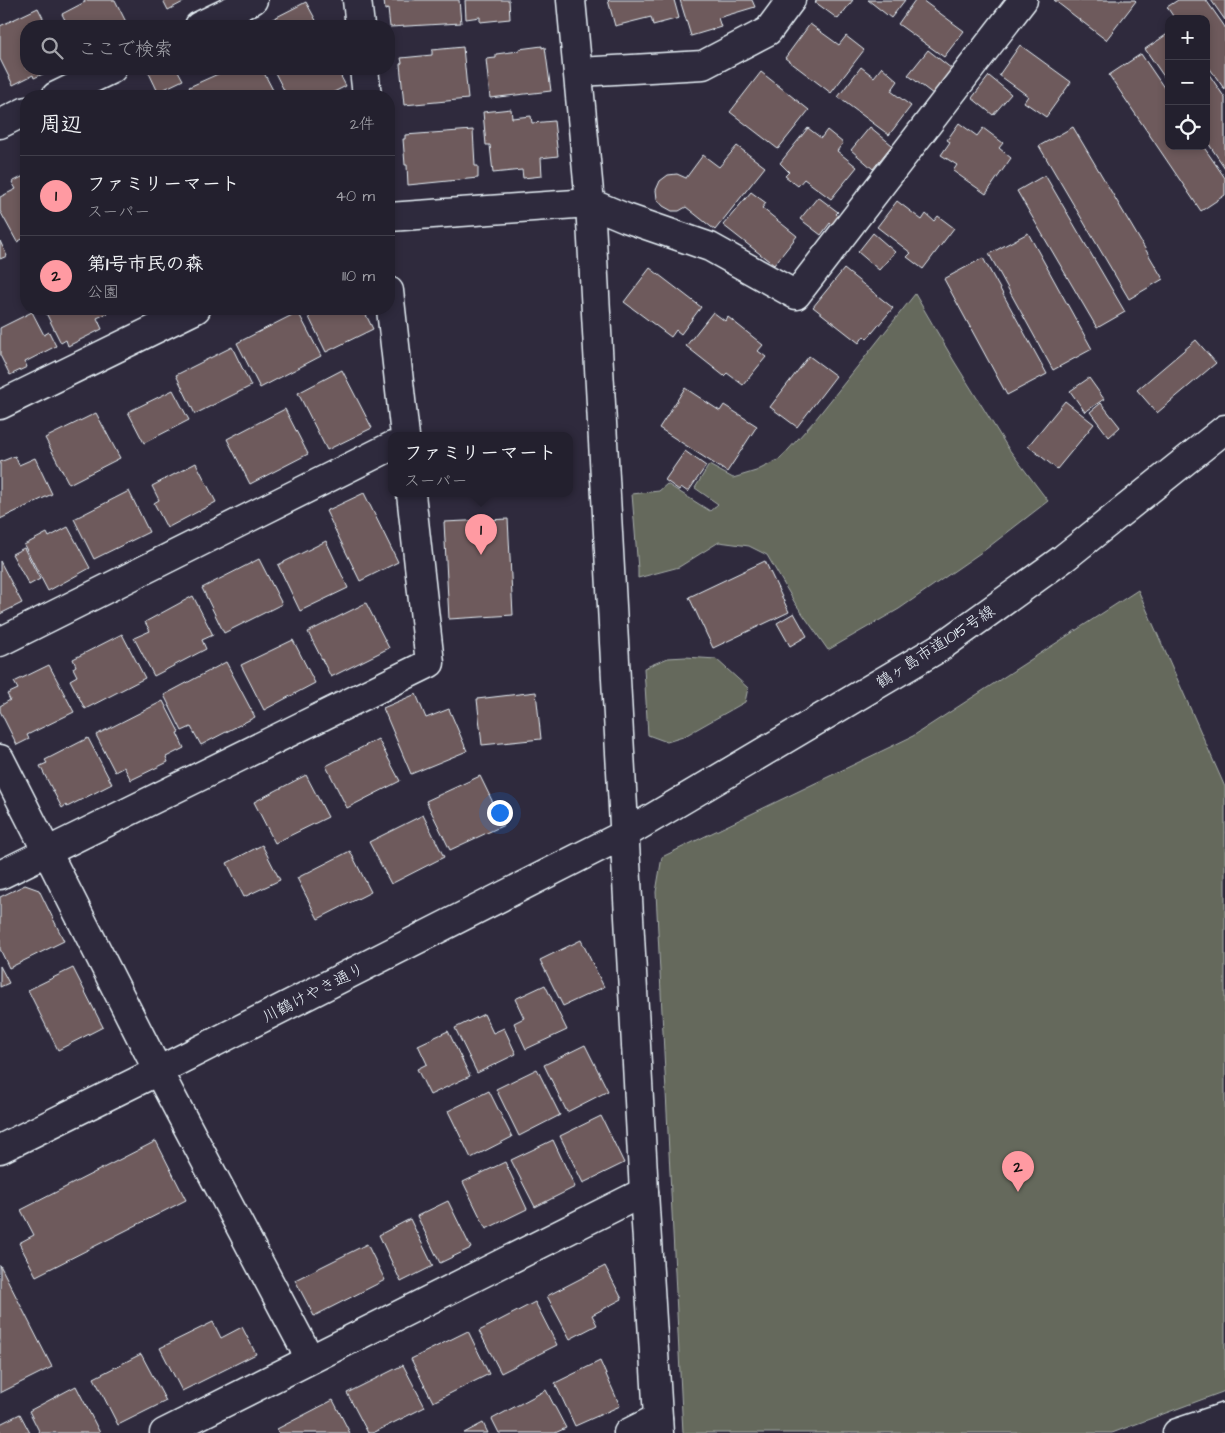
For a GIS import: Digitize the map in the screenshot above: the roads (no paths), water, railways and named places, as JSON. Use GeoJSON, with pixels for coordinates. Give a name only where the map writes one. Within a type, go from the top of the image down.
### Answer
{"type":"FeatureCollection","features":[{"type":"Feature","properties":{"kind":"street"},"geometry":{"type":"LineString","coordinates":[[211,20],[253,0]]}},
{"type":"Feature","properties":{"kind":"street"},"geometry":{"type":"LineString","coordinates":[[357,0],[359,20]]}},
{"type":"Feature","properties":{"kind":"street"},"geometry":{"type":"LineString","coordinates":[[571,0],[590,203],[658,1425],[628,1433]]}},
{"type":"Feature","properties":{"kind":"street"},"geometry":{"type":"LineString","coordinates":[[579,72],[703,65],[768,31],[791,0]]}},
{"type":"Feature","properties":{"kind":"street"},"geometry":{"type":"LineString","coordinates":[[395,217],[590,203],[626,218],[710,247],[796,295],[1023,0]]}},
{"type":"Feature","properties":{"kind":"street"},"geometry":{"type":"LineString","coordinates":[[68,90],[100,75]]}},
{"type":"Feature","properties":{"kind":"street"},"geometry":{"type":"LineString","coordinates":[[365,75],[366,90]]}},
{"type":"Feature","properties":{"kind":"street"},"geometry":{"type":"LineString","coordinates":[[0,124],[20,114]]}},
{"type":"Feature","properties":{"kind":"street"},"geometry":{"type":"LineString","coordinates":[[0,405],[184,315]]}},
{"type":"Feature","properties":{"kind":"street"},"geometry":{"type":"LineString","coordinates":[[392,315],[405,432]]}},
{"type":"Feature","properties":{"kind":"street","name":"鶴ヶ島市道1015号線"},"geometry":{"type":"LineString","coordinates":[[625,834],[939,648],[1064,558],[1225,429]]}},
{"type":"Feature","properties":{"kind":"street"},"geometry":{"type":"LineString","coordinates":[[0,642],[388,448]]}},
{"type":"Feature","properties":{"kind":"street"},"geometry":{"type":"LineString","coordinates":[[0,875],[430,663],[411,497]]}},
{"type":"Feature","properties":{"kind":"street"},"geometry":{"type":"LineString","coordinates":[[0,759],[158,1070],[310,1359]]}},
{"type":"Feature","properties":{"kind":"street","name":"川鶴けやき通り"},"geometry":{"type":"LineString","coordinates":[[0,1149],[625,834]]}},
{"type":"Feature","properties":{"kind":"street"},"geometry":{"type":"LineString","coordinates":[[164,1433],[644,1192]]}},
{"type":"Feature","properties":{"kind":"street"},"geometry":{"type":"LineString","coordinates":[[1177,1433],[1225,1417]]}},
{"type":"Feature","properties":{"kind":"place","name":"ファミリーマート"},"geometry":{"type":"Point","coordinates":[481,555]}},
{"type":"Feature","properties":{"kind":"place","name":"第1号市民の森"},"geometry":{"type":"Point","coordinates":[1018,1192]}}]}
